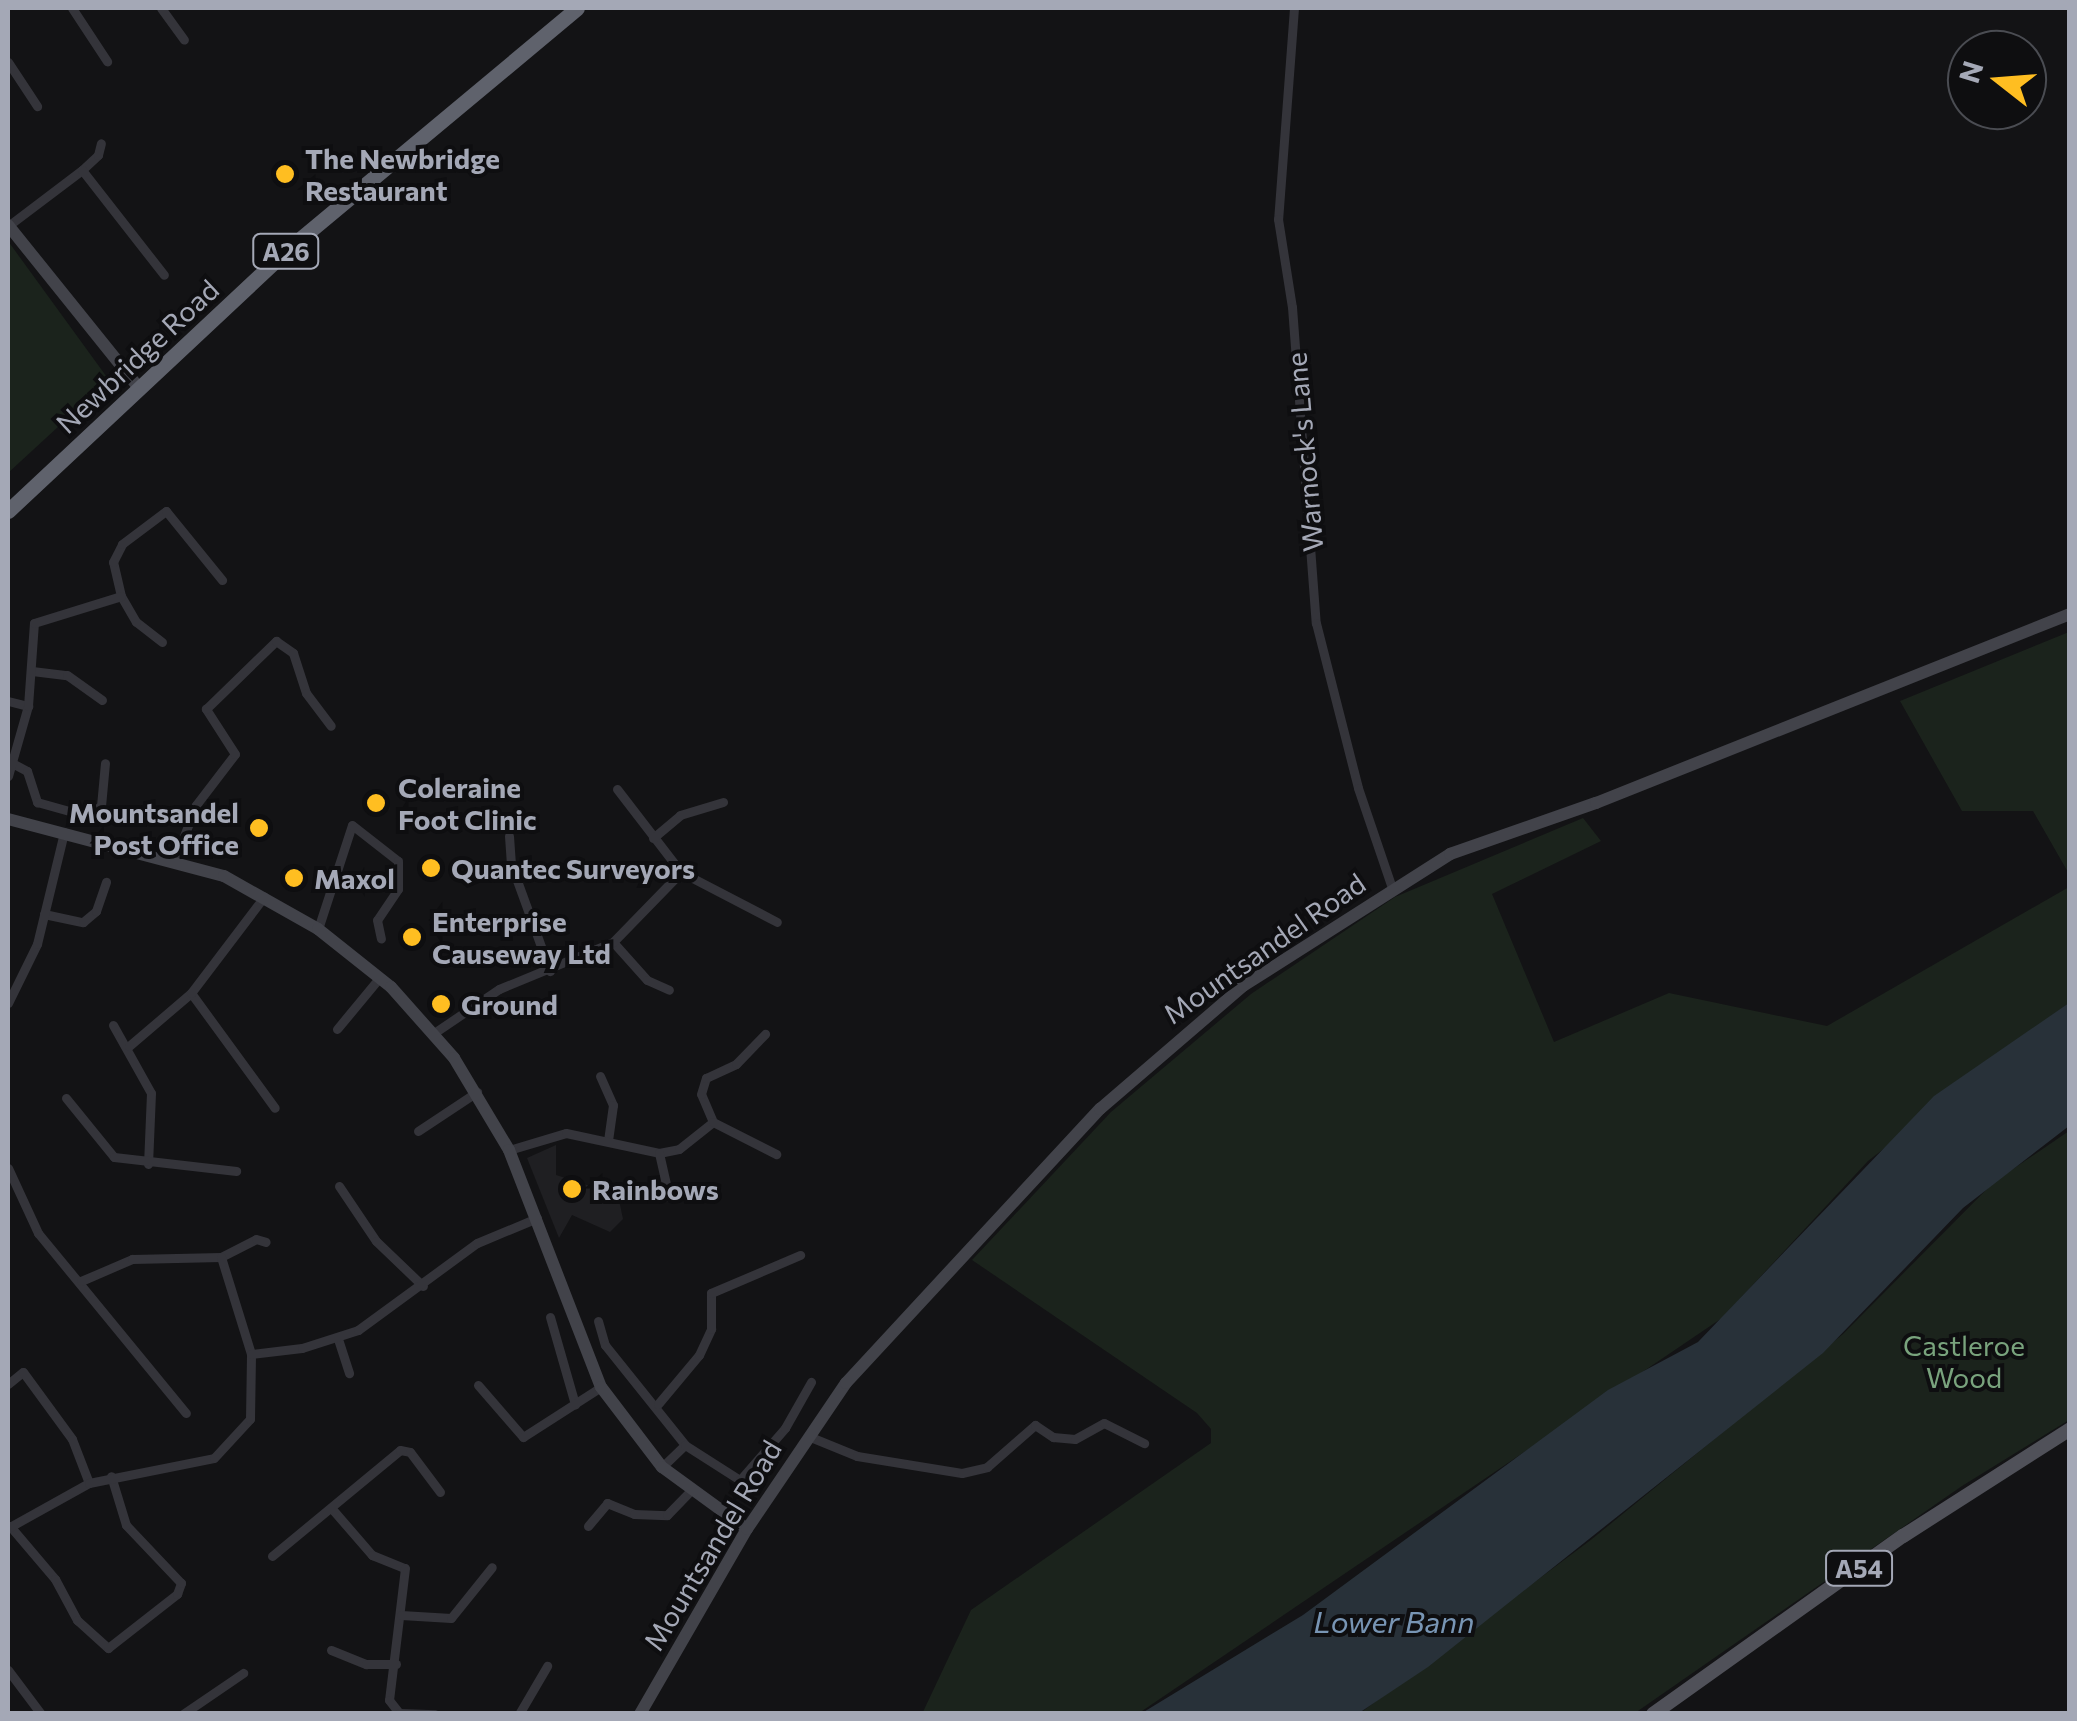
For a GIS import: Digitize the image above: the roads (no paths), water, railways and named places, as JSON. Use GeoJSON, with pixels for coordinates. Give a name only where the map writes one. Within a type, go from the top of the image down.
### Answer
{"type":"FeatureCollection","features":[{"type":"Feature","properties":{"kind":"highway","name":"Newbridge Road"},"geometry":{"type":"LineString","coordinates":[[8,510],[288,249],[578,8]]}},
{"type":"Feature","properties":{"kind":"main road","name":"A54"},"geometry":{"type":"LineString","coordinates":[[1653,1714],[1903,1536],[2070,1429]]}},
{"type":"Feature","properties":{"kind":"street"},"geometry":{"type":"LineString","coordinates":[[72,8],[108,61]]}},
{"type":"Feature","properties":{"kind":"street"},"geometry":{"type":"LineString","coordinates":[[160,8],[184,40]]}},
{"type":"Feature","properties":{"kind":"street","name":"Warnock's Lane"},"geometry":{"type":"LineString","coordinates":[[1294,8],[1278,219],[1292,307],[1316,622],[1358,788],[1392,888]]}},
{"type":"Feature","properties":{"kind":"street"},"geometry":{"type":"LineString","coordinates":[[8,62],[36,106]]}},
{"type":"Feature","properties":{"kind":"street"},"geometry":{"type":"LineString","coordinates":[[101,144],[98,156],[8,226],[139,388]]}},
{"type":"Feature","properties":{"kind":"street"},"geometry":{"type":"LineString","coordinates":[[82,170],[164,275]]}},
{"type":"Feature","properties":{"kind":"street"},"geometry":{"type":"LineString","coordinates":[[162,642],[136,622],[120,596],[115,553],[162,510],[222,580]]}},
{"type":"Feature","properties":{"kind":"street"},"geometry":{"type":"LineString","coordinates":[[8,776],[28,706],[34,623],[120,596]]}},
{"type":"Feature","properties":{"kind":"street","name":"Mountsandel Road"},"geometry":{"type":"LineString","coordinates":[[640,1714],[747,1529],[846,1383],[1100,1109],[1243,986],[1392,888],[1476,842],[1596,803],[2070,614]]}},
{"type":"Feature","properties":{"kind":"street"},"geometry":{"type":"LineString","coordinates":[[175,859],[196,806],[235,754],[204,713],[272,643],[288,646],[306,693],[330,726]]}},
{"type":"Feature","properties":{"kind":"street"},"geometry":{"type":"LineString","coordinates":[[32,671],[67,674],[102,700]]}},
{"type":"Feature","properties":{"kind":"street"},"geometry":{"type":"LineString","coordinates":[[8,701],[28,706]]}},
{"type":"Feature","properties":{"kind":"street"},"geometry":{"type":"LineString","coordinates":[[12,763],[27,771],[37,802],[87,816],[101,806],[105,763]]}},
{"type":"Feature","properties":{"kind":"street"},"geometry":{"type":"LineString","coordinates":[[618,789],[681,872],[778,922]]}},
{"type":"Feature","properties":{"kind":"street"},"geometry":{"type":"LineString","coordinates":[[652,838],[680,815],[723,802]]}},
{"type":"Feature","properties":{"kind":"street"},"geometry":{"type":"LineString","coordinates":[[8,819],[175,859],[265,896],[318,929],[380,976],[434,1033],[477,1092],[509,1150],[601,1387],[662,1467],[747,1529]]}},
{"type":"Feature","properties":{"kind":"street"},"geometry":{"type":"LineString","coordinates":[[318,929],[352,824],[398,860],[398,889],[377,920],[381,939]]}},
{"type":"Feature","properties":{"kind":"street"},"geometry":{"type":"LineString","coordinates":[[8,1003],[44,914],[64,832]]}},
{"type":"Feature","properties":{"kind":"street"},"geometry":{"type":"LineString","coordinates":[[509,836],[512,864],[550,971]]}},
{"type":"Feature","properties":{"kind":"street"},"geometry":{"type":"LineString","coordinates":[[434,1033],[499,989],[613,942],[681,872]]}},
{"type":"Feature","properties":{"kind":"street"},"geometry":{"type":"LineString","coordinates":[[44,914],[83,922],[99,906],[106,882]]}},
{"type":"Feature","properties":{"kind":"street"},"geometry":{"type":"LineString","coordinates":[[129,1046],[191,993],[265,896]]}},
{"type":"Feature","properties":{"kind":"street"},"geometry":{"type":"LineString","coordinates":[[613,942],[648,980],[669,990]]}},
{"type":"Feature","properties":{"kind":"street"},"geometry":{"type":"LineString","coordinates":[[337,1029],[380,976]]}},
{"type":"Feature","properties":{"kind":"street"},"geometry":{"type":"LineString","coordinates":[[191,993],[275,1108]]}},
{"type":"Feature","properties":{"kind":"street"},"geometry":{"type":"LineString","coordinates":[[113,1025],[129,1046],[150,1093],[148,1164]]}},
{"type":"Feature","properties":{"kind":"street"},"geometry":{"type":"LineString","coordinates":[[765,1034],[736,1064],[706,1078],[701,1094],[712,1122],[776,1154]]}},
{"type":"Feature","properties":{"kind":"street"},"geometry":{"type":"LineString","coordinates":[[600,1076],[613,1105],[608,1139]]}},
{"type":"Feature","properties":{"kind":"street"},"geometry":{"type":"LineString","coordinates":[[418,1131],[477,1092]]}},
{"type":"Feature","properties":{"kind":"street"},"geometry":{"type":"LineString","coordinates":[[66,1098],[106,1152],[148,1164],[236,1171]]}},
{"type":"Feature","properties":{"kind":"street"},"geometry":{"type":"LineString","coordinates":[[509,1150],[552,1134],[608,1139],[659,1153],[679,1149],[712,1122]]}},
{"type":"Feature","properties":{"kind":"street"},"geometry":{"type":"LineString","coordinates":[[659,1153],[669,1197]]}},
{"type":"Feature","properties":{"kind":"street"},"geometry":{"type":"LineString","coordinates":[[8,1168],[38,1233],[186,1413]]}},
{"type":"Feature","properties":{"kind":"street"},"geometry":{"type":"LineString","coordinates":[[339,1186],[376,1241],[423,1286]]}},
{"type":"Feature","properties":{"kind":"street"},"geometry":{"type":"LineString","coordinates":[[251,1354],[338,1339],[423,1286],[477,1243],[536,1218]]}},
{"type":"Feature","properties":{"kind":"street"},"geometry":{"type":"LineString","coordinates":[[81,1281],[132,1259],[222,1256],[256,1239],[266,1242]]}},
{"type":"Feature","properties":{"kind":"street"},"geometry":{"type":"LineString","coordinates":[[658,1404],[699,1356],[711,1329],[711,1294],[800,1255]]}},
{"type":"Feature","properties":{"kind":"street"},"geometry":{"type":"LineString","coordinates":[[111,1476],[126,1525],[181,1584],[177,1594],[108,1648],[77,1620],[55,1578],[9,1527],[89,1483],[111,1476],[198,1462],[229,1449],[250,1420],[251,1354],[222,1256]]}},
{"type":"Feature","properties":{"kind":"street"},"geometry":{"type":"LineString","coordinates":[[550,1317],[575,1404]]}},
{"type":"Feature","properties":{"kind":"street"},"geometry":{"type":"LineString","coordinates":[[598,1322],[605,1345],[658,1404],[685,1445],[740,1480],[785,1428],[811,1382]]}},
{"type":"Feature","properties":{"kind":"street"},"geometry":{"type":"LineString","coordinates":[[338,1339],[350,1373]]}},
{"type":"Feature","properties":{"kind":"street"},"geometry":{"type":"LineString","coordinates":[[8,1384],[23,1372],[72,1439],[89,1483]]}},
{"type":"Feature","properties":{"kind":"street"},"geometry":{"type":"LineString","coordinates":[[478,1386],[523,1437],[601,1387]]}},
{"type":"Feature","properties":{"kind":"street"},"geometry":{"type":"LineString","coordinates":[[808,1436],[857,1456],[962,1473],[987,1467],[1034,1425],[1053,1437],[1074,1439],[1104,1423],[1144,1443]]}},
{"type":"Feature","properties":{"kind":"street"},"geometry":{"type":"LineString","coordinates":[[662,1467],[685,1445]]}},
{"type":"Feature","properties":{"kind":"street"},"geometry":{"type":"LineString","coordinates":[[272,1556],[333,1510],[400,1450],[410,1452],[440,1492]]}},
{"type":"Feature","properties":{"kind":"street"},"geometry":{"type":"LineString","coordinates":[[588,1526],[607,1503],[634,1514],[667,1515],[690,1491]]}},
{"type":"Feature","properties":{"kind":"street"},"geometry":{"type":"LineString","coordinates":[[333,1510],[372,1555],[405,1568],[392,1710],[435,1714]]}},
{"type":"Feature","properties":{"kind":"street"},"geometry":{"type":"LineString","coordinates":[[401,1615],[450,1618],[492,1567]]}},
{"type":"Feature","properties":{"kind":"street"},"geometry":{"type":"LineString","coordinates":[[332,1650],[366,1664],[396,1664]]}},
{"type":"Feature","properties":{"kind":"street"},"geometry":{"type":"LineString","coordinates":[[519,1714],[547,1666]]}},
{"type":"Feature","properties":{"kind":"street"},"geometry":{"type":"LineString","coordinates":[[8,1670],[42,1714]]}},
{"type":"Feature","properties":{"kind":"street"},"geometry":{"type":"LineString","coordinates":[[183,1714],[243,1673]]}},
{"type":"Feature","properties":{"kind":"water","name":"Lower Bann"},"geometry":{"type":"Polygon","coordinates":[[[2069,1003],[2069,1126],[1963,1208],[1823,1353],[1428,1667],[1359,1713],[1142,1713],[1303,1615],[1608,1390],[1698,1342],[1934,1096],[2069,1003]]]}},
{"type":"Feature","properties":{"kind":"place","name":"The Newbridge Restaurant"},"geometry":{"type":"Point","coordinates":[285,174]}},
{"type":"Feature","properties":{"kind":"place","name":"Coleraine Foot Clinic"},"geometry":{"type":"Point","coordinates":[376,803]}},
{"type":"Feature","properties":{"kind":"place","name":"Mountsandel Post Office"},"geometry":{"type":"Point","coordinates":[259,828]}},
{"type":"Feature","properties":{"kind":"place","name":"Quantec Surveyors"},"geometry":{"type":"Point","coordinates":[431,868]}},
{"type":"Feature","properties":{"kind":"place","name":"Maxol"},"geometry":{"type":"Point","coordinates":[294,878]}},
{"type":"Feature","properties":{"kind":"place","name":"Enterprise Causeway Ltd"},"geometry":{"type":"Point","coordinates":[412,937]}},
{"type":"Feature","properties":{"kind":"place","name":"Ground"},"geometry":{"type":"Point","coordinates":[441,1004]}},
{"type":"Feature","properties":{"kind":"place","name":"Rainbows"},"geometry":{"type":"Point","coordinates":[572,1189]}},
{"type":"Feature","properties":{"kind":"park label","name":"Castleroe Wood"},"geometry":{"type":"Point","coordinates":[1964,1361]}}]}
